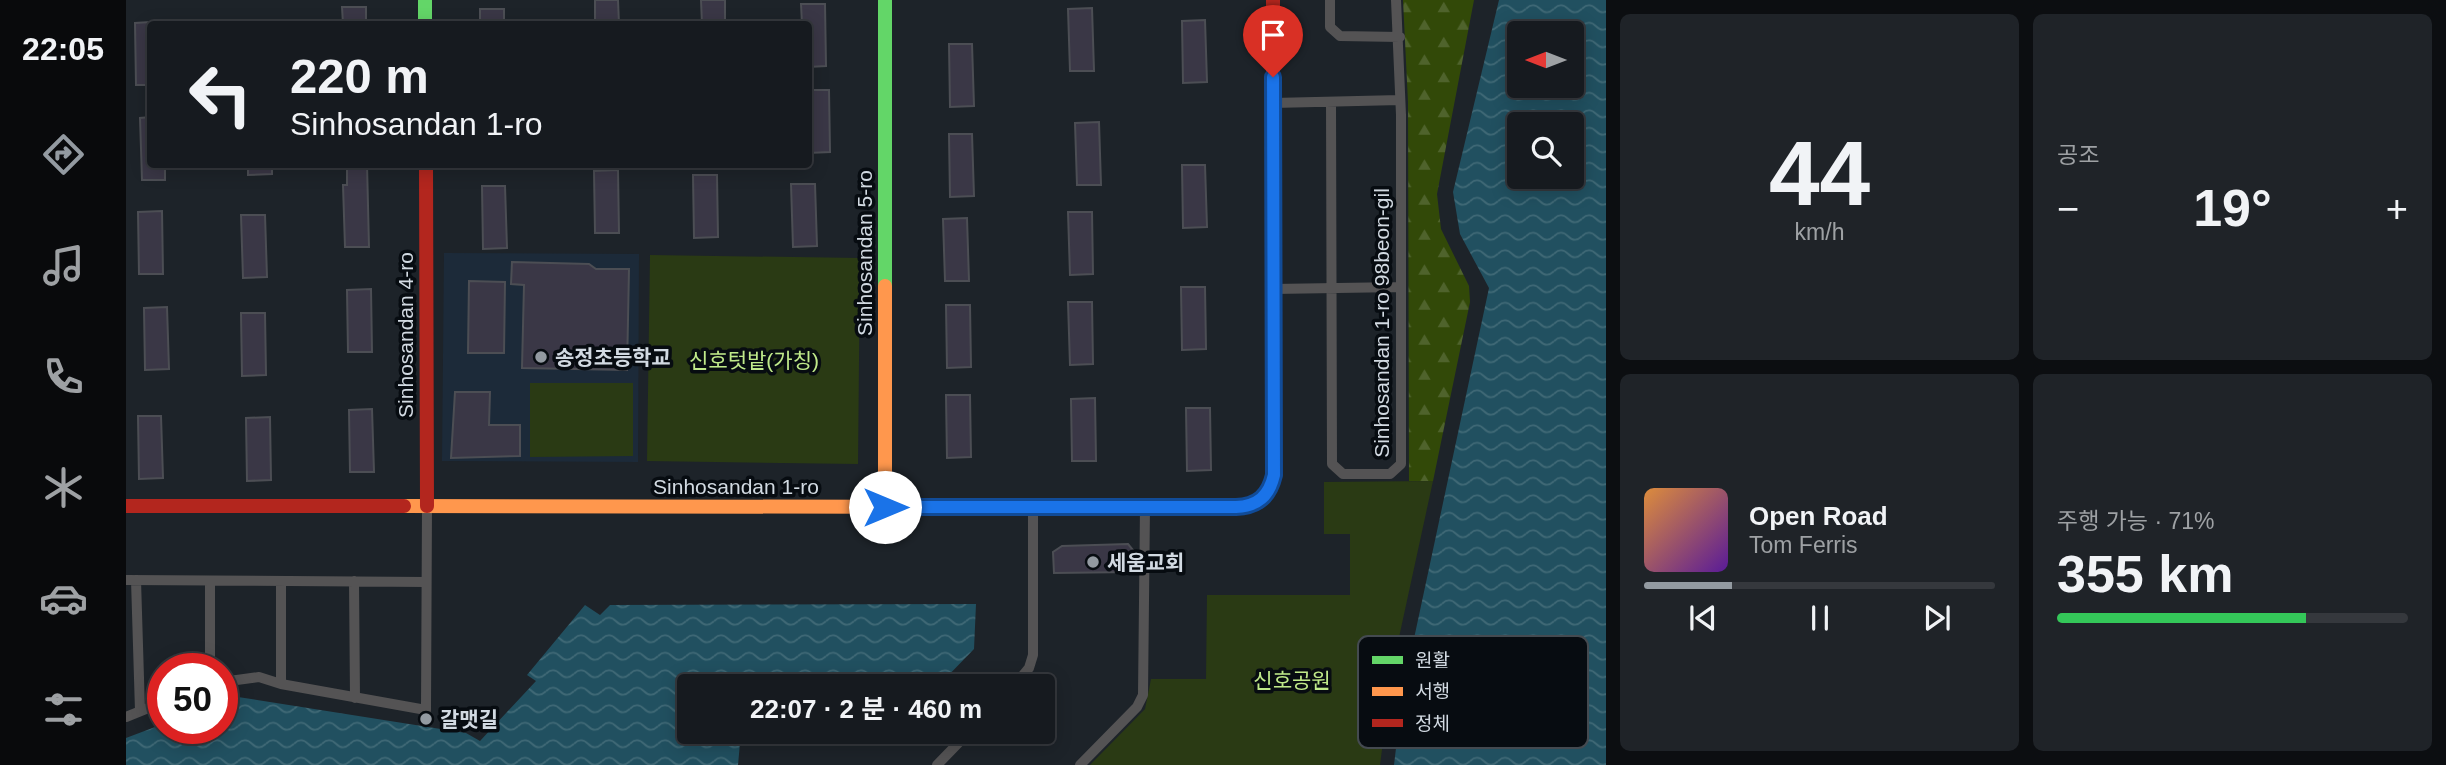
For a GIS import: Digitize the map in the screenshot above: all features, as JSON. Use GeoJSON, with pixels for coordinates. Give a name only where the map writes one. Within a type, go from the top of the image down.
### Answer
{"type":"FeatureCollection","features":[{"type":"Feature","properties":{"kind":"main road"},"geometry":{"type":"LineString","coordinates":[[425,0],[425,21]]}},
{"type":"Feature","properties":{"kind":"main road","name":"Sinhosandan 5-ro"},"geometry":{"type":"LineString","coordinates":[[885,0],[885,507]]}},
{"type":"Feature","properties":{"kind":"main road","name":"Sinhosandan 1-ro"},"geometry":{"type":"LineString","coordinates":[[126,506],[1243,507],[1262,500],[1274,475],[1273,0]]}},
{"type":"Feature","properties":{"kind":"main road","name":"Sinhosandan 4-ro"},"geometry":{"type":"LineString","coordinates":[[426,168],[427,506]]}},
{"type":"Feature","properties":{"kind":"street"},"geometry":{"type":"LineString","coordinates":[[1331,0],[1330,27],[1339,36],[1399,37]]}},
{"type":"Feature","properties":{"kind":"street","name":"Sinhosandan 1-ro 98beon-gil"},"geometry":{"type":"LineString","coordinates":[[1331,102],[1332,464],[1343,474],[1390,474],[1401,464],[1401,100],[1396,0]]}},
{"type":"Feature","properties":{"kind":"street"},"geometry":{"type":"LineString","coordinates":[[1273,103],[1401,100]]}},
{"type":"Feature","properties":{"kind":"street"},"geometry":{"type":"LineString","coordinates":[[1273,289],[1401,287]]}},
{"type":"Feature","properties":{"kind":"street"},"geometry":{"type":"LineString","coordinates":[[238,680],[259,677],[281,684],[426,710],[427,506]]}},
{"type":"Feature","properties":{"kind":"street"},"geometry":{"type":"LineString","coordinates":[[1024,674],[1033,655],[1033,507]]}},
{"type":"Feature","properties":{"kind":"street"},"geometry":{"type":"LineString","coordinates":[[1080,765],[1137,707],[1143,695],[1145,507]]}},
{"type":"Feature","properties":{"kind":"street"},"geometry":{"type":"LineString","coordinates":[[140,711],[131,580],[426,582]]}},
{"type":"Feature","properties":{"kind":"street"},"geometry":{"type":"LineString","coordinates":[[209,581],[210,653]]}},
{"type":"Feature","properties":{"kind":"street"},"geometry":{"type":"LineString","coordinates":[[281,581],[281,684]]}},
{"type":"Feature","properties":{"kind":"street"},"geometry":{"type":"LineString","coordinates":[[354,581],[355,698]]}},
{"type":"Feature","properties":{"kind":"street"},"geometry":{"type":"LineString","coordinates":[[126,717],[147,708]]}},
{"type":"Feature","properties":{"kind":"street"},"geometry":{"type":"LineString","coordinates":[[937,765],[957,744]]}},
{"type":"Feature","properties":{"kind":"shaded area","name":"송정초등학교"},"geometry":{"type":"Polygon","coordinates":[[[444,253],[639,254],[638,462],[442,461],[444,253]]]}},
{"type":"Feature","properties":{"kind":"green space"},"geometry":{"type":"Polygon","coordinates":[[[1403,0],[1474,0],[1437,194],[1441,229],[1469,286],[1470,302],[1433,481],[1409,481],[1408,102],[1403,0]]]}},
{"type":"Feature","properties":{"kind":"green space","name":"신호텃밭(가칭)"},"geometry":{"type":"Polygon","coordinates":[[[650,255],[860,258],[858,464],[647,461],[650,255]]]}},
{"type":"Feature","properties":{"kind":"green space"},"geometry":{"type":"Polygon","coordinates":[[[530,383],[633,383],[633,456],[530,457],[530,383]]]}},
{"type":"Feature","properties":{"kind":"green space","name":"신호공원"},"geometry":{"type":"Polygon","coordinates":[[[1433,481],[1399,636],[1358,636],[1358,748],[1382,748],[1380,765],[1090,765],[1145,709],[1151,679],[1206,679],[1207,595],[1350,595],[1350,534],[1324,534],[1324,482],[1433,481]]]}},
{"type":"Feature","properties":{"kind":"water"},"geometry":{"type":"Polygon","coordinates":[[[1499,0],[1606,0],[1606,765],[1394,765],[1396,748],[1588,748],[1588,636],[1415,636],[1489,288],[1460,234],[1453,192],[1499,0]]]}},
{"type":"Feature","properties":{"kind":"water"},"geometry":{"type":"Polygon","coordinates":[[[976,604],[974,649],[950,674],[677,674],[677,744],[740,744],[738,765],[126,765],[126,738],[147,730],[147,744],[238,744],[238,697],[466,733],[480,741],[536,681],[527,675],[585,605],[600,615],[610,605],[976,604]]]}},
{"type":"Feature","properties":{"kind":"building"},"geometry":{"type":"Polygon","coordinates":[[[595,0],[618,0],[619,21],[595,21],[595,0]]]}},
{"type":"Feature","properties":{"kind":"building"},"geometry":{"type":"Polygon","coordinates":[[[701,0],[725,0],[725,21],[702,21],[701,0]]]}},
{"type":"Feature","properties":{"kind":"building"},"geometry":{"type":"Polygon","coordinates":[[[801,4],[825,4],[826,66],[812,67],[812,21],[802,21],[801,4]]]}},
{"type":"Feature","properties":{"kind":"building"},"geometry":{"type":"Polygon","coordinates":[[[342,7],[366,7],[366,21],[343,21],[342,7]]]}},
{"type":"Feature","properties":{"kind":"building"},"geometry":{"type":"Polygon","coordinates":[[[1092,8],[1094,71],[1070,71],[1068,9],[1092,8]]]}},
{"type":"Feature","properties":{"kind":"building"},"geometry":{"type":"Polygon","coordinates":[[[480,9],[504,9],[504,21],[480,21],[480,9]]]}},
{"type":"Feature","properties":{"kind":"building"},"geometry":{"type":"Polygon","coordinates":[[[1205,20],[1207,82],[1183,83],[1182,21],[1205,20]]]}},
{"type":"Feature","properties":{"kind":"building"},"geometry":{"type":"Polygon","coordinates":[[[147,22],[147,85],[136,85],[135,23],[147,22]]]}},
{"type":"Feature","properties":{"kind":"building"},"geometry":{"type":"Polygon","coordinates":[[[949,44],[972,44],[974,106],[950,107],[949,44]]]}},
{"type":"Feature","properties":{"kind":"building"},"geometry":{"type":"Polygon","coordinates":[[[812,90],[829,90],[830,152],[812,153],[812,90]]]}},
{"type":"Feature","properties":{"kind":"building"},"geometry":{"type":"Polygon","coordinates":[[[147,117],[147,168],[165,168],[165,180],[142,180],[140,118],[147,117]]]}},
{"type":"Feature","properties":{"kind":"building"},"geometry":{"type":"Polygon","coordinates":[[[1099,122],[1101,185],[1077,185],[1075,123],[1099,122]]]}},
{"type":"Feature","properties":{"kind":"building"},"geometry":{"type":"Polygon","coordinates":[[[949,134],[972,134],[974,196],[950,197],[949,134]]]}},
{"type":"Feature","properties":{"kind":"building"},"geometry":{"type":"Polygon","coordinates":[[[1182,165],[1205,165],[1207,227],[1183,228],[1182,165]]]}},
{"type":"Feature","properties":{"kind":"building"},"geometry":{"type":"Polygon","coordinates":[[[248,168],[272,168],[272,174],[248,175],[248,168]]]}},
{"type":"Feature","properties":{"kind":"building"},"geometry":{"type":"Polygon","coordinates":[[[347,168],[367,168],[369,247],[345,247],[343,185],[347,185],[347,168]]]}},
{"type":"Feature","properties":{"kind":"building"},"geometry":{"type":"Polygon","coordinates":[[[618,170],[619,233],[595,233],[594,171],[618,170]]]}},
{"type":"Feature","properties":{"kind":"building"},"geometry":{"type":"Polygon","coordinates":[[[693,175],[717,175],[718,237],[694,238],[693,175]]]}},
{"type":"Feature","properties":{"kind":"building"},"geometry":{"type":"Polygon","coordinates":[[[791,184],[815,184],[817,246],[793,247],[791,184]]]}},
{"type":"Feature","properties":{"kind":"building"},"geometry":{"type":"Polygon","coordinates":[[[482,186],[505,186],[507,248],[483,249],[482,186]]]}},
{"type":"Feature","properties":{"kind":"building"},"geometry":{"type":"Polygon","coordinates":[[[162,211],[163,274],[139,274],[138,212],[162,211]]]}},
{"type":"Feature","properties":{"kind":"building"},"geometry":{"type":"Polygon","coordinates":[[[1068,212],[1092,212],[1093,274],[1070,275],[1068,212]]]}},
{"type":"Feature","properties":{"kind":"building"},"geometry":{"type":"Polygon","coordinates":[[[241,215],[265,215],[267,277],[243,278],[241,215]]]}},
{"type":"Feature","properties":{"kind":"building"},"geometry":{"type":"Polygon","coordinates":[[[967,218],[969,281],[945,281],[943,219],[967,218]]]}},
{"type":"Feature","properties":{"kind":"building"},"geometry":{"type":"Polygon","coordinates":[[[512,262],[589,264],[596,269],[629,269],[627,370],[522,368],[524,285],[511,284],[512,262]]]}},
{"type":"Feature","properties":{"kind":"building"},"geometry":{"type":"Polygon","coordinates":[[[469,281],[505,282],[504,353],[468,353],[469,281]]]}},
{"type":"Feature","properties":{"kind":"building"},"geometry":{"type":"Polygon","coordinates":[[[1181,287],[1205,287],[1206,349],[1182,350],[1181,287]]]}},
{"type":"Feature","properties":{"kind":"building"},"geometry":{"type":"Polygon","coordinates":[[[371,289],[372,352],[348,352],[347,290],[371,289]]]}},
{"type":"Feature","properties":{"kind":"building"},"geometry":{"type":"Polygon","coordinates":[[[1068,302],[1092,302],[1093,364],[1070,365],[1068,302]]]}},
{"type":"Feature","properties":{"kind":"building"},"geometry":{"type":"Polygon","coordinates":[[[946,305],[970,305],[971,367],[947,368],[946,305]]]}},
{"type":"Feature","properties":{"kind":"building"},"geometry":{"type":"Polygon","coordinates":[[[167,307],[169,369],[145,370],[144,308],[167,307]]]}},
{"type":"Feature","properties":{"kind":"building"},"geometry":{"type":"Polygon","coordinates":[[[241,313],[265,313],[266,375],[242,376],[241,313]]]}},
{"type":"Feature","properties":{"kind":"building"},"geometry":{"type":"Polygon","coordinates":[[[455,392],[490,392],[489,425],[520,425],[520,456],[451,458],[455,392]]]}},
{"type":"Feature","properties":{"kind":"building"},"geometry":{"type":"Polygon","coordinates":[[[946,395],[970,395],[971,457],[947,458],[946,395]]]}},
{"type":"Feature","properties":{"kind":"building"},"geometry":{"type":"Polygon","coordinates":[[[1095,398],[1096,461],[1072,461],[1071,399],[1095,398]]]}},
{"type":"Feature","properties":{"kind":"building"},"geometry":{"type":"Polygon","coordinates":[[[1186,408],[1210,408],[1211,470],[1187,471],[1186,408]]]}},
{"type":"Feature","properties":{"kind":"building"},"geometry":{"type":"Polygon","coordinates":[[[372,409],[374,472],[350,472],[349,410],[372,409]]]}},
{"type":"Feature","properties":{"kind":"building"},"geometry":{"type":"Polygon","coordinates":[[[138,416],[161,416],[163,478],[139,479],[138,416]]]}},
{"type":"Feature","properties":{"kind":"building"},"geometry":{"type":"Polygon","coordinates":[[[270,417],[271,480],[247,481],[246,418],[270,417]]]}},
{"type":"Feature","properties":{"kind":"building","name":"세움교회"},"geometry":{"type":"Polygon","coordinates":[[[1128,544],[1133,550],[1132,572],[1054,573],[1053,552],[1062,546],[1128,544]]]}},
{"type":"Feature","properties":{"kind":"traffic: fast"},"geometry":{"type":"LineString","coordinates":[[425,0],[425,21]]}},
{"type":"Feature","properties":{"kind":"traffic: fast"},"geometry":{"type":"LineString","coordinates":[[885,0],[885,286]]}},
{"type":"Feature","properties":{"kind":"traffic: fast"},"geometry":{"type":"LineString","coordinates":[[979,507],[1244,506],[1257,501],[1270,487],[1274,467]]}},
{"type":"Feature","properties":{"kind":"traffic: slow"},"geometry":{"type":"LineString","coordinates":[[1273,131],[1274,467]]}},
{"type":"Feature","properties":{"kind":"traffic: slow"},"geometry":{"type":"LineString","coordinates":[[885,286],[885,507]]}},
{"type":"Feature","properties":{"kind":"traffic: slow"},"geometry":{"type":"LineString","coordinates":[[404,506],[979,507]]}},
{"type":"Feature","properties":{"kind":"traffic: jam"},"geometry":{"type":"LineString","coordinates":[[1273,0],[1273,131]]}},
{"type":"Feature","properties":{"kind":"traffic: jam"},"geometry":{"type":"LineString","coordinates":[[426,168],[427,506]]}},
{"type":"Feature","properties":{"kind":"traffic: jam"},"geometry":{"type":"LineString","coordinates":[[126,506],[404,506]]}},
{"type":"Feature","properties":{"kind":"place","name":"송정초등학교"},"geometry":{"type":"Point","coordinates":[541,357]}},
{"type":"Feature","properties":{"kind":"place","name":"세움교회"},"geometry":{"type":"Point","coordinates":[1093,562]}},
{"type":"Feature","properties":{"kind":"place","name":"갈맷길"},"geometry":{"type":"Point","coordinates":[426,719]}},
{"type":"Feature","properties":{"kind":"route"},"geometry":{"type":"LineString","coordinates":[[885,507],[1236,507],[1249,506],[1262,500],[1270,489],[1274,475],[1273,77]]}}]}
